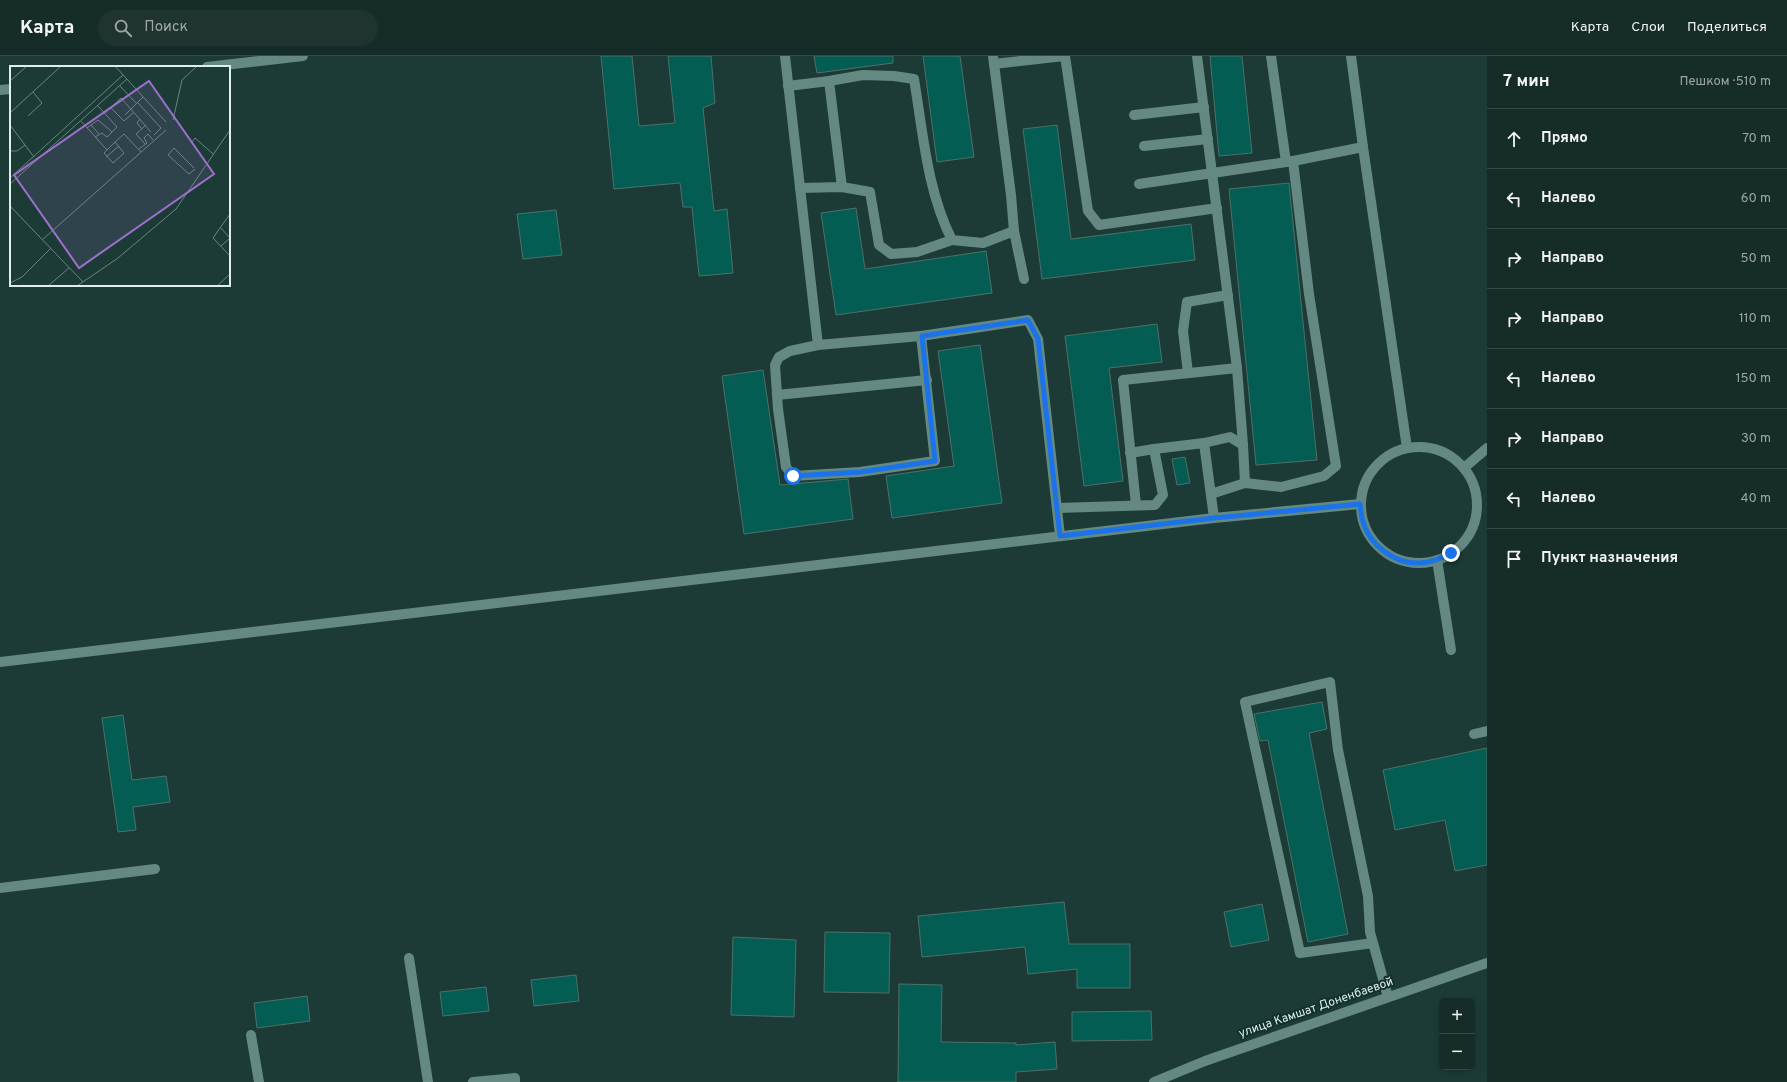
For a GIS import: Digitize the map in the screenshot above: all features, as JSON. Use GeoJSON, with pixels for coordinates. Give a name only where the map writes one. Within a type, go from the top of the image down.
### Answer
{"type":"FeatureCollection","features":[{"type":"Feature","properties":{"kind":"street"},"geometry":{"type":"LineString","coordinates":[[216,66],[303,56]]}},
{"type":"Feature","properties":{"kind":"street"},"geometry":{"type":"LineString","coordinates":[[785,56],[818,345]]}},
{"type":"Feature","properties":{"kind":"street"},"geometry":{"type":"LineString","coordinates":[[1024,279],[1014,231],[1011,195],[993,60],[1065,56],[1088,211],[1099,225],[1217,208]]}},
{"type":"Feature","properties":{"kind":"street"},"geometry":{"type":"LineString","coordinates":[[1197,56],[1237,368],[1245,483]]}},
{"type":"Feature","properties":{"kind":"street"},"geometry":{"type":"LineString","coordinates":[[1211,494],[1245,483],[1281,487],[1324,476],[1336,466],[1290,161],[1271,56]]}},
{"type":"Feature","properties":{"kind":"street"},"geometry":{"type":"LineString","coordinates":[[1351,56],[1407,448]]}},
{"type":"Feature","properties":{"kind":"street"},"geometry":{"type":"LineString","coordinates":[[788,86],[863,75],[894,76],[914,79],[928,166],[943,222],[952,240]]}},
{"type":"Feature","properties":{"kind":"street"},"geometry":{"type":"LineString","coordinates":[[829,81],[842,187]]}},
{"type":"Feature","properties":{"kind":"street"},"geometry":{"type":"LineString","coordinates":[[0,90],[10,89]]}},
{"type":"Feature","properties":{"kind":"street"},"geometry":{"type":"LineString","coordinates":[[1134,115],[1204,107]]}},
{"type":"Feature","properties":{"kind":"street"},"geometry":{"type":"LineString","coordinates":[[1144,146],[1208,139]]}},
{"type":"Feature","properties":{"kind":"street"},"geometry":{"type":"LineString","coordinates":[[1139,184],[1290,161],[1363,147]]}},
{"type":"Feature","properties":{"kind":"street"},"geometry":{"type":"LineString","coordinates":[[800,188],[842,187],[870,192],[879,245],[891,254],[917,252],[952,240],[983,243],[1014,231]]}},
{"type":"Feature","properties":{"kind":"street"},"geometry":{"type":"LineString","coordinates":[[1188,373],[1183,331],[1186,302],[1228,295]]}},
{"type":"Feature","properties":{"kind":"street"},"geometry":{"type":"LineString","coordinates":[[922,336],[935,461],[860,472],[793,476],[786,467],[777,395],[775,365],[779,358],[790,351],[818,345],[922,336],[1028,320],[1038,339],[1060,536]]}},
{"type":"Feature","properties":{"kind":"street"},"geometry":{"type":"LineString","coordinates":[[1136,505],[1123,380],[1237,368]]}},
{"type":"Feature","properties":{"kind":"street"},"geometry":{"type":"LineString","coordinates":[[777,395],[927,380]]}},
{"type":"Feature","properties":{"kind":"street"},"geometry":{"type":"LineString","coordinates":[[1130,452],[1204,443],[1230,437],[1243,445]]}},
{"type":"Feature","properties":{"kind":"street"},"geometry":{"type":"LineString","coordinates":[[1204,443],[1214,518]]}},
{"type":"Feature","properties":{"kind":"street"},"geometry":{"type":"LineString","coordinates":[[1423,446],[1438,450],[1452,457],[1464,468],[1472,482],[1476,498],[1476,514],[1472,529],[1463,542],[1451,553],[1437,560],[1418,563],[1400,560],[1384,552],[1371,538],[1363,522],[1360,504],[1363,488],[1369,474],[1379,462],[1392,453],[1407,448],[1423,446]]}},
{"type":"Feature","properties":{"kind":"street"},"geometry":{"type":"LineString","coordinates":[[1464,468],[1487,448]]}},
{"type":"Feature","properties":{"kind":"street"},"geometry":{"type":"LineString","coordinates":[[1057,508],[1155,505],[1163,495],[1154,449]]}},
{"type":"Feature","properties":{"kind":"street"},"geometry":{"type":"LineString","coordinates":[[0,662],[1214,518],[1360,504]]}},
{"type":"Feature","properties":{"kind":"street"},"geometry":{"type":"LineString","coordinates":[[1437,560],[1451,650]]}},
{"type":"Feature","properties":{"kind":"street"},"geometry":{"type":"LineString","coordinates":[[1373,943],[1300,954],[1245,702],[1330,682],[1338,750],[1368,896],[1370,932],[1388,997]]}},
{"type":"Feature","properties":{"kind":"street"},"geometry":{"type":"LineString","coordinates":[[1474,734],[1487,731]]}},
{"type":"Feature","properties":{"kind":"street"},"geometry":{"type":"LineString","coordinates":[[0,888],[155,869]]}},
{"type":"Feature","properties":{"kind":"street"},"geometry":{"type":"LineString","coordinates":[[409,958],[428,1082]]}},
{"type":"Feature","properties":{"kind":"street","name":"улица Камшат Доненбаевой"},"geometry":{"type":"LineString","coordinates":[[1154,1082],[1205,1061],[1487,963]]}},
{"type":"Feature","properties":{"kind":"street"},"geometry":{"type":"LineString","coordinates":[[251,1035],[259,1082]]}},
{"type":"Feature","properties":{"kind":"street"},"geometry":{"type":"LineString","coordinates":[[473,1082],[515,1078],[515,1082]]}},
{"type":"Feature","properties":{"kind":"building"},"geometry":{"type":"Polygon","coordinates":[[[601,56],[632,56],[639,126],[675,123],[668,56],[711,56],[715,103],[703,108],[714,211],[727,209],[733,273],[699,276],[692,207],[683,207],[680,183],[614,189],[601,56]]]}},
{"type":"Feature","properties":{"kind":"building"},"geometry":{"type":"Polygon","coordinates":[[[814,56],[893,56],[893,63],[817,73],[814,56]]]}},
{"type":"Feature","properties":{"kind":"building"},"geometry":{"type":"Polygon","coordinates":[[[923,56],[960,56],[974,157],[937,162],[923,56]]]}},
{"type":"Feature","properties":{"kind":"building"},"geometry":{"type":"Polygon","coordinates":[[[1210,56],[1242,56],[1252,153],[1219,156],[1210,56]]]}},
{"type":"Feature","properties":{"kind":"building"},"geometry":{"type":"Polygon","coordinates":[[[1057,125],[1071,239],[1191,224],[1195,260],[1042,279],[1023,129],[1057,125]]]}},
{"type":"Feature","properties":{"kind":"building"},"geometry":{"type":"Polygon","coordinates":[[[1289,183],[1317,460],[1256,465],[1229,189],[1289,183]]]}},
{"type":"Feature","properties":{"kind":"building"},"geometry":{"type":"Polygon","coordinates":[[[856,208],[865,269],[986,251],[992,293],[836,315],[821,213],[856,208]]]}},
{"type":"Feature","properties":{"kind":"building"},"geometry":{"type":"Polygon","coordinates":[[[556,210],[562,255],[523,259],[517,214],[556,210]]]}},
{"type":"Feature","properties":{"kind":"building"},"geometry":{"type":"Polygon","coordinates":[[[1157,324],[1162,362],[1109,368],[1123,481],[1084,486],[1065,336],[1157,324]]]}},
{"type":"Feature","properties":{"kind":"building"},"geometry":{"type":"Polygon","coordinates":[[[980,345],[1002,503],[892,518],[886,476],[954,466],[938,351],[980,345]]]}},
{"type":"Feature","properties":{"kind":"building"},"geometry":{"type":"Polygon","coordinates":[[[763,370],[780,485],[848,479],[853,519],[744,534],[722,376],[763,370]]]}},
{"type":"Feature","properties":{"kind":"building"},"geometry":{"type":"Polygon","coordinates":[[[1185,457],[1190,483],[1177,485],[1172,459],[1185,457]]]}},
{"type":"Feature","properties":{"kind":"building"},"geometry":{"type":"Polygon","coordinates":[[[1322,702],[1327,729],[1309,733],[1348,934],[1308,942],[1268,740],[1260,741],[1254,714],[1322,702]]]}},
{"type":"Feature","properties":{"kind":"building"},"geometry":{"type":"Polygon","coordinates":[[[123,715],[132,780],[166,776],[170,802],[133,807],[136,830],[118,832],[102,718],[123,715]]]}},
{"type":"Feature","properties":{"kind":"building"},"geometry":{"type":"Polygon","coordinates":[[[1487,748],[1487,865],[1455,871],[1445,820],[1395,830],[1383,770],[1487,748]]]}},
{"type":"Feature","properties":{"kind":"building"},"geometry":{"type":"Polygon","coordinates":[[[1064,902],[1069,944],[1130,944],[1130,988],[1077,988],[1077,969],[1028,974],[1025,947],[922,957],[918,916],[1064,902]]]}},
{"type":"Feature","properties":{"kind":"building"},"geometry":{"type":"Polygon","coordinates":[[[1262,904],[1269,940],[1231,947],[1224,912],[1262,904]]]}},
{"type":"Feature","properties":{"kind":"building"},"geometry":{"type":"Polygon","coordinates":[[[825,932],[890,933],[889,993],[824,992],[825,932]]]}},
{"type":"Feature","properties":{"kind":"building"},"geometry":{"type":"Polygon","coordinates":[[[733,937],[796,940],[794,1017],[731,1015],[733,937]]]}},
{"type":"Feature","properties":{"kind":"building"},"geometry":{"type":"Polygon","coordinates":[[[576,975],[579,1001],[534,1006],[531,980],[576,975]]]}},
{"type":"Feature","properties":{"kind":"building"},"geometry":{"type":"Polygon","coordinates":[[[899,984],[942,985],[941,1042],[1016,1043],[1016,1045],[1055,1042],[1057,1069],[1016,1072],[1016,1082],[898,1082],[899,984]]]}},
{"type":"Feature","properties":{"kind":"building"},"geometry":{"type":"Polygon","coordinates":[[[486,987],[489,1011],[443,1016],[440,992],[486,987]]]}},
{"type":"Feature","properties":{"kind":"building"},"geometry":{"type":"Polygon","coordinates":[[[307,996],[310,1021],[257,1028],[254,1003],[307,996]]]}},
{"type":"Feature","properties":{"kind":"building"},"geometry":{"type":"Polygon","coordinates":[[[1151,1011],[1152,1040],[1072,1041],[1072,1012],[1151,1011]]]}},
{"type":"Feature","properties":{"kind":"route"},"geometry":{"type":"LineString","coordinates":[[793,476],[860,472],[935,461],[922,336],[1028,320],[1038,339],[1060,536],[1214,518],[1360,504],[1363,522],[1371,538],[1384,552],[1400,560],[1418,563],[1437,560],[1451,553]]}}]}
